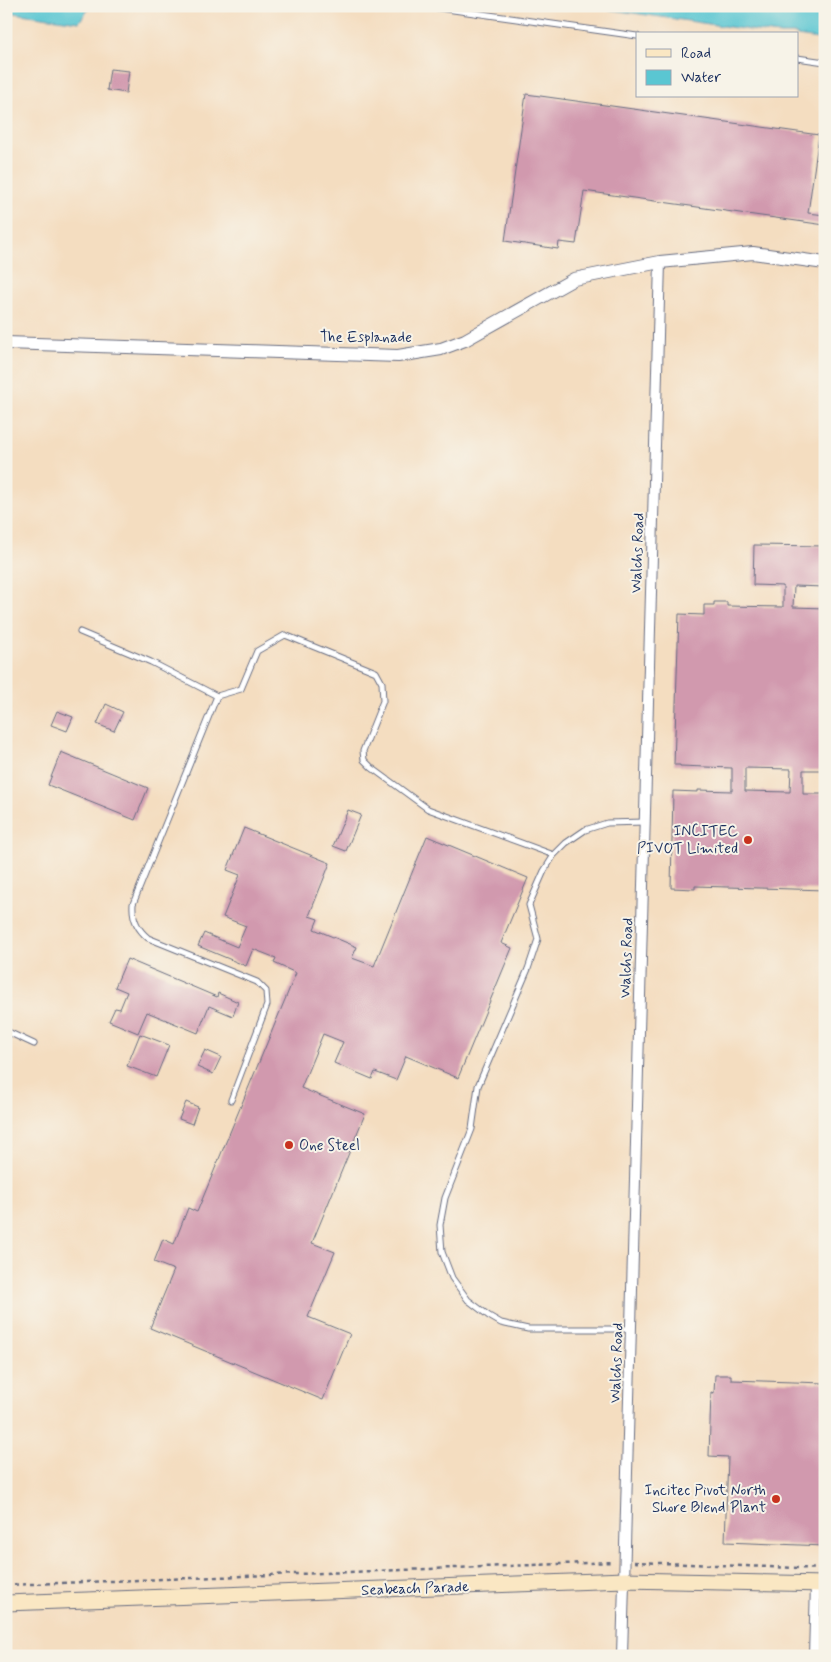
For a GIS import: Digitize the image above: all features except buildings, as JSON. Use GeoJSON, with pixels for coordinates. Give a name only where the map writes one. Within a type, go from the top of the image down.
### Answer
{"type":"FeatureCollection","features":[{"type":"Feature","properties":{"kind":"main road","name":"Seabeach Parade"},"geometry":{"type":"LineString","coordinates":[[6,1604],[625,1580],[820,1584]]}},
{"type":"Feature","properties":{"kind":"street","name":"The Esplanade"},"geometry":{"type":"LineString","coordinates":[[6,343],[388,356],[415,355],[441,349],[464,340],[574,279],[660,262],[753,252],[825,262]]}},
{"type":"Feature","properties":{"kind":"street","name":"Walchs Road"},"geometry":{"type":"LineString","coordinates":[[622,1656],[660,262]]}},
{"type":"Feature","properties":{"kind":"street"},"geometry":{"type":"LineString","coordinates":[[814,1656],[820,1584]]}},
{"type":"Feature","properties":{"kind":"lane"},"geometry":{"type":"LineString","coordinates":[[425,6],[636,36]]}},
{"type":"Feature","properties":{"kind":"lane"},"geometry":{"type":"LineString","coordinates":[[798,58],[825,62]]}},
{"type":"Feature","properties":{"kind":"lane"},"geometry":{"type":"LineString","coordinates":[[80,632],[151,662],[216,696],[241,689],[257,651],[285,635],[376,672],[382,683],[383,701],[363,751],[364,760],[428,809],[554,855]]}},
{"type":"Feature","properties":{"kind":"lane"},"geometry":{"type":"LineString","coordinates":[[216,696],[132,910],[139,929],[148,938],[257,982],[266,991],[267,1005],[231,1100]]}},
{"type":"Feature","properties":{"kind":"lane"},"geometry":{"type":"LineString","coordinates":[[632,1329],[528,1329],[501,1322],[478,1309],[463,1295],[452,1278],[442,1252],[440,1225],[445,1198],[472,1129],[478,1086],[528,969],[538,939],[529,905],[544,871],[554,855],[575,836],[596,826],[619,822],[645,822]]}},
{"type":"Feature","properties":{"kind":"lane"},"geometry":{"type":"LineString","coordinates":[[6,1031],[34,1044]]}},
{"type":"Feature","properties":{"kind":"path"},"geometry":{"type":"LineString","coordinates":[[6,1585],[625,1562]]}},
{"type":"Feature","properties":{"kind":"path"},"geometry":{"type":"LineString","coordinates":[[644,1562],[825,1569]]}},
{"type":"Feature","properties":{"kind":"water"},"geometry":{"type":"Polygon","coordinates":[[[6,6],[91,6],[79,22],[6,12],[6,6]]]}},
{"type":"Feature","properties":{"kind":"water"},"geometry":{"type":"Polygon","coordinates":[[[585,6],[825,6],[825,40],[798,36],[798,32],[764,32],[585,6]]]}},
{"type":"Feature","properties":{"kind":"place","name":"INCITEC PIVOT Limited"},"geometry":{"type":"Point","coordinates":[748,840]}},
{"type":"Feature","properties":{"kind":"place","name":"One Steel"},"geometry":{"type":"Point","coordinates":[289,1145]}},
{"type":"Feature","properties":{"kind":"place","name":"Incitec Pivot North Shore Blend Plant"},"geometry":{"type":"Point","coordinates":[776,1499]}}]}
